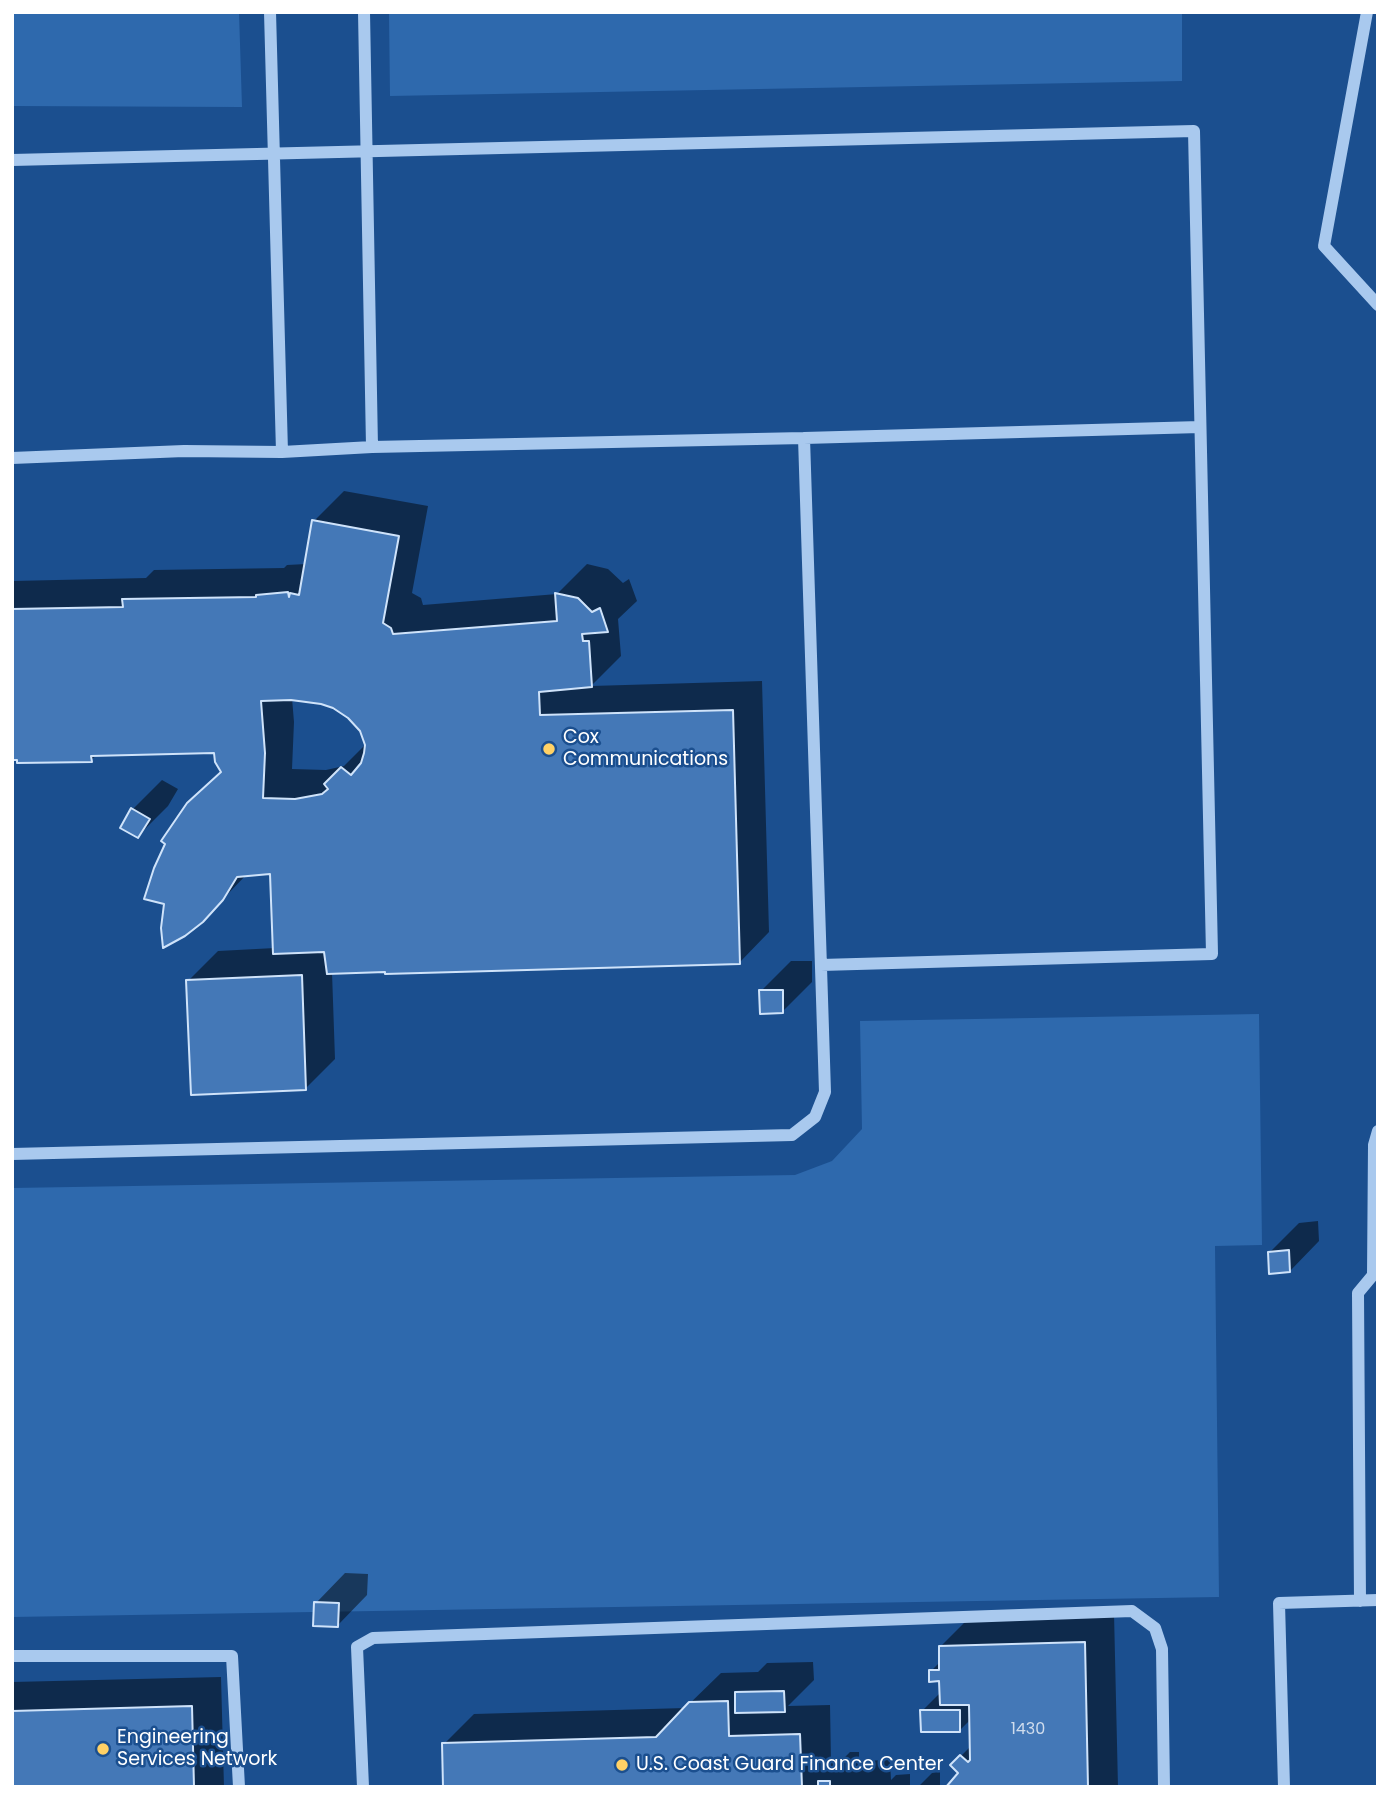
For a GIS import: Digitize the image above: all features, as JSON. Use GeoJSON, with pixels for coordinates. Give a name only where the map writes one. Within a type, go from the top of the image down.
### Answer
{"type":"FeatureCollection","features":[{"type":"Feature","properties":{"kind":"lane"},"geometry":{"type":"LineString","coordinates":[[270,12],[282,453]]}},
{"type":"Feature","properties":{"kind":"lane"},"geometry":{"type":"LineString","coordinates":[[364,12],[372,447]]}},
{"type":"Feature","properties":{"kind":"lane"},"geometry":{"type":"LineString","coordinates":[[1367,12],[1324,246],[1378,305]]}},
{"type":"Feature","properties":{"kind":"lane"},"geometry":{"type":"LineString","coordinates":[[12,160],[1194,131],[1212,954],[821,965]]}},
{"type":"Feature","properties":{"kind":"lane"},"geometry":{"type":"LineString","coordinates":[[12,458],[184,451],[282,453],[372,447],[1200,427]]}},
{"type":"Feature","properties":{"kind":"lane"},"geometry":{"type":"LineString","coordinates":[[12,1154],[792,1135],[815,1117],[825,1092],[804,438]]}},
{"type":"Feature","properties":{"kind":"lane"},"geometry":{"type":"LineString","coordinates":[[1360,1601],[1358,1293],[1373,1275],[1374,1145],[1378,1131]]}},
{"type":"Feature","properties":{"kind":"lane"},"geometry":{"type":"LineString","coordinates":[[1284,1787],[1279,1603],[1378,1600]]}},
{"type":"Feature","properties":{"kind":"lane"},"geometry":{"type":"LineString","coordinates":[[363,1787],[357,1647],[373,1638],[1132,1611],[1155,1628],[1162,1649],[1164,1787]]}},
{"type":"Feature","properties":{"kind":"lane"},"geometry":{"type":"LineString","coordinates":[[12,1656],[232,1656],[239,1787]]}},
{"type":"Feature","properties":{"kind":"shaded area"},"geometry":{"type":"Polygon","coordinates":[[[12,12],[239,12],[242,107],[12,106],[12,12]]]}},
{"type":"Feature","properties":{"kind":"shaded area"},"geometry":{"type":"Polygon","coordinates":[[[389,12],[1182,12],[1182,81],[390,96],[389,12]]]}},
{"type":"Feature","properties":{"kind":"shaded area"},"geometry":{"type":"Polygon","coordinates":[[[1259,1014],[1262,1245],[1215,1246],[1219,1597],[12,1617],[12,1188],[795,1175],[832,1161],[862,1129],[860,1021],[1259,1014]]]}},
{"type":"Feature","properties":{"kind":"building","name":"Cox Communications"},"geometry":{"type":"Polygon","coordinates":[[[312,520],[399,536],[383,623],[391,628],[393,634],[557,621],[555,593],[578,598],[592,612],[600,608],[608,632],[582,634],[583,641],[589,641],[592,687],[539,692],[540,715],[733,710],[740,964],[327,974],[324,952],[273,954],[270,874],[237,877],[223,900],[203,922],[163,948],[161,928],[164,904],[144,899],[165,844],[161,841],[187,803],[221,772],[215,762],[214,753],[91,756],[92,762],[17,763],[17,760],[12,760],[12,609],[123,607],[122,599],[256,597],[288,592],[289,597],[290,593],[299,595],[312,520]],[[291,700],[261,701],[265,753],[263,798],[295,799],[322,794],[328,789],[324,784],[341,767],[351,775],[361,763],[365,745],[360,731],[348,718],[321,704],[291,700]]]}},
{"type":"Feature","properties":{"kind":"building"},"geometry":{"type":"Polygon","coordinates":[[[131,808],[150,819],[138,838],[120,828],[131,808]]]}},
{"type":"Feature","properties":{"kind":"building"},"geometry":{"type":"Polygon","coordinates":[[[302,975],[306,1090],[191,1095],[186,980],[302,975]]]}},
{"type":"Feature","properties":{"kind":"building"},"geometry":{"type":"Polygon","coordinates":[[[759,990],[783,990],[783,1013],[760,1014],[759,990]]]}},
{"type":"Feature","properties":{"kind":"building"},"geometry":{"type":"Polygon","coordinates":[[[1289,1250],[1290,1272],[1269,1274],[1268,1252],[1289,1250]]]}},
{"type":"Feature","properties":{"kind":"building"},"geometry":{"type":"Polygon","coordinates":[[[314,1602],[339,1603],[338,1627],[313,1626],[314,1602]]]}},
{"type":"Feature","properties":{"kind":"building","name":"U.S. Coast Guard Finance Center"},"geometry":{"type":"Polygon","coordinates":[[[1085,1642],[1088,1787],[946,1787],[958,1773],[950,1765],[960,1755],[968,1762],[970,1760],[969,1705],[940,1705],[939,1681],[929,1682],[929,1670],[939,1670],[939,1646],[1085,1642]]]}},
{"type":"Feature","properties":{"kind":"building"},"geometry":{"type":"Polygon","coordinates":[[[784,1691],[785,1712],[735,1713],[735,1692],[784,1691]]]}},
{"type":"Feature","properties":{"kind":"building","name":"U.S. Coast Guard Finance Center"},"geometry":{"type":"Polygon","coordinates":[[[728,1701],[729,1736],[800,1734],[802,1787],[443,1787],[442,1743],[656,1737],[689,1702],[728,1701]]]}},
{"type":"Feature","properties":{"kind":"building","name":"Engineering Services Network"},"geometry":{"type":"Polygon","coordinates":[[[192,1706],[194,1787],[12,1787],[12,1711],[192,1706]]]}},
{"type":"Feature","properties":{"kind":"building"},"geometry":{"type":"Polygon","coordinates":[[[920,1710],[960,1710],[960,1732],[921,1732],[920,1710]]]}},
{"type":"Feature","properties":{"kind":"building","name":"U.S. Coast Guard Finance Center"},"geometry":{"type":"Polygon","coordinates":[[[818,1781],[830,1781],[830,1787],[818,1787],[818,1781]]]}},
{"type":"Feature","properties":{"kind":"place","name":"Cox Communications"},"geometry":{"type":"Point","coordinates":[549,749]}},
{"type":"Feature","properties":{"kind":"place","name":"Engineering Services Network"},"geometry":{"type":"Point","coordinates":[103,1749]}},
{"type":"Feature","properties":{"kind":"place","name":"U.S. Coast Guard Finance Center"},"geometry":{"type":"Point","coordinates":[622,1765]}}]}
